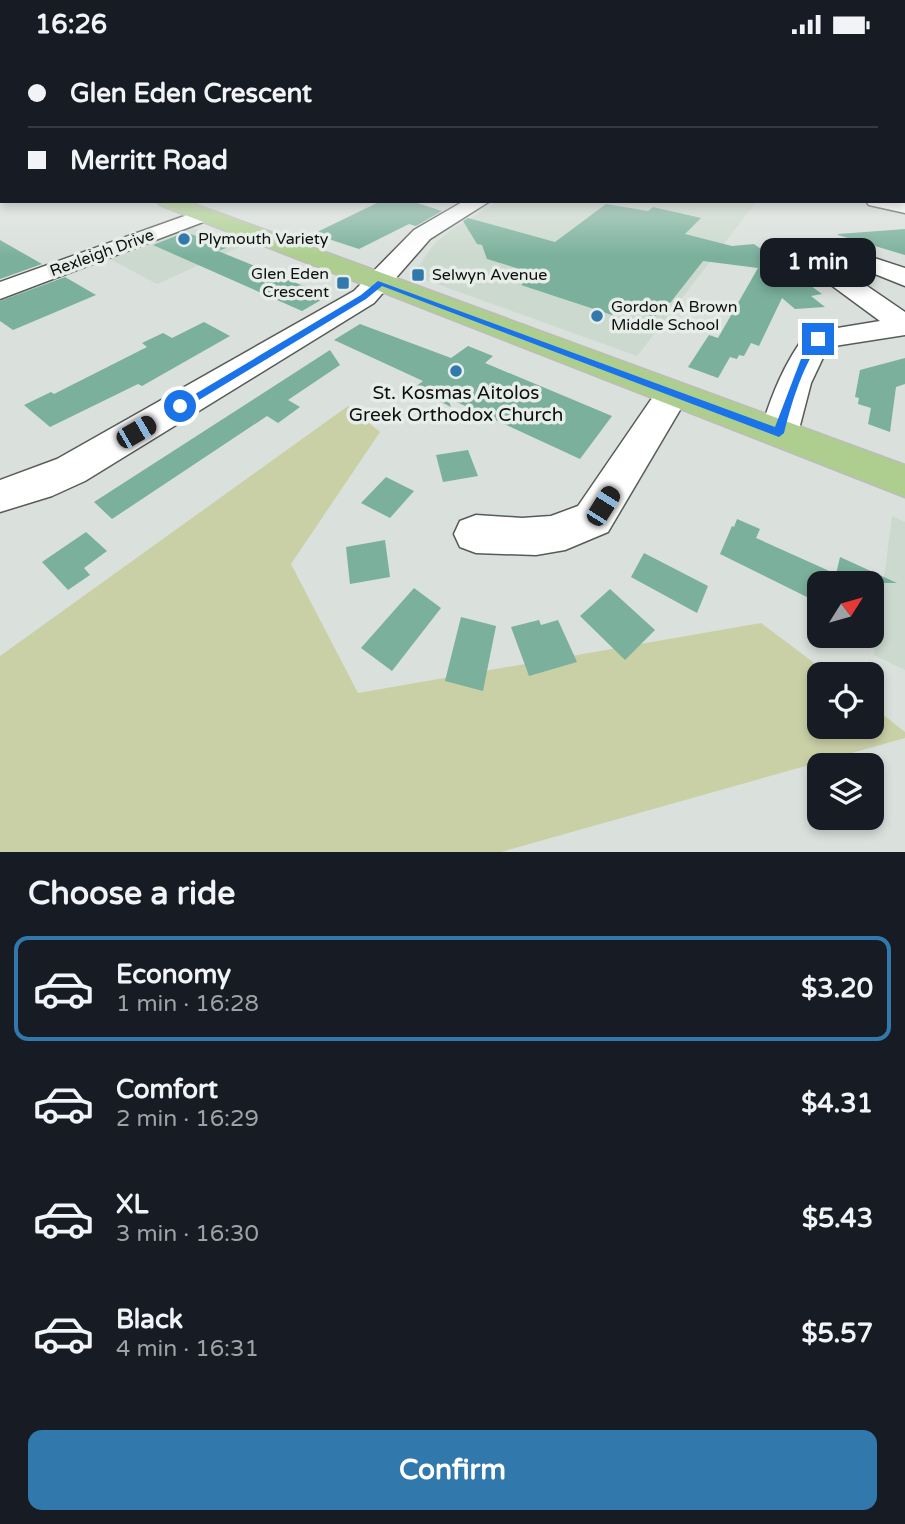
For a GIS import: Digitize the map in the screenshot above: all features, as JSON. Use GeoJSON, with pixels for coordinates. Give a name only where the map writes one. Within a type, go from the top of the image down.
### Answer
{"type":"FeatureCollection","features":[{"type":"Feature","properties":{"kind":"main road"},"geometry":{"type":"LineString","coordinates":[[172,203],[905,481]]}},
{"type":"Feature","properties":{"kind":"street"},"geometry":{"type":"LineString","coordinates":[[0,496],[37,485],[71,470],[363,297],[381,282],[414,243],[430,229],[474,203]]}},
{"type":"Feature","properties":{"kind":"street"},"geometry":{"type":"LineString","coordinates":[[886,203],[905,207]]}},
{"type":"Feature","properties":{"kind":"street","name":"Rexleigh Drive"},"geometry":{"type":"LineString","coordinates":[[0,291],[204,215]]}},
{"type":"Feature","properties":{"kind":"street"},"geometry":{"type":"LineString","coordinates":[[905,278],[881,267],[863,263],[847,262],[836,265],[832,270],[836,277],[905,325]]}},
{"type":"Feature","properties":{"kind":"street"},"geometry":{"type":"LineString","coordinates":[[779,433],[785,410],[809,351],[818,339],[905,325]]}},
{"type":"Feature","properties":{"kind":"street"},"geometry":{"type":"LineString","coordinates":[[476,534],[556,536],[580,528],[593,519],[673,393]]}},
{"type":"Feature","properties":{"kind":"shaded area","name":"Gordon A Brown Middle School"},"geometry":{"type":"Polygon","coordinates":[[[497,203],[755,203],[637,356],[412,275],[435,243],[454,228],[497,203]]]}},
{"type":"Feature","properties":{"kind":"shaded area"},"geometry":{"type":"Polygon","coordinates":[[[191,227],[242,246],[157,284],[108,258],[191,227]]]}},
{"type":"Feature","properties":{"kind":"shaded area"},"geometry":{"type":"Polygon","coordinates":[[[892,516],[905,522],[905,670],[874,655],[875,648],[884,648],[884,578],[892,516]]]}},
{"type":"Feature","properties":{"kind":"green space"},"geometry":{"type":"Polygon","coordinates":[[[348,406],[380,432],[291,564],[358,693],[761,623],[813,662],[807,662],[807,739],[884,739],[884,715],[905,732],[905,738],[852,753],[807,753],[807,766],[501,852],[0,852],[0,656],[348,406]]]}},
{"type":"Feature","properties":{"kind":"building"},"geometry":{"type":"Polygon","coordinates":[[[377,203],[417,203],[442,211],[416,226],[409,224],[359,249],[313,234],[377,203]]]}},
{"type":"Feature","properties":{"kind":"building"},"geometry":{"type":"Polygon","coordinates":[[[606,204],[648,211],[653,207],[701,218],[685,234],[732,246],[754,244],[822,294],[811,296],[825,307],[795,309],[782,298],[759,346],[751,343],[744,356],[739,355],[737,359],[730,357],[718,378],[688,367],[709,335],[718,338],[758,268],[703,261],[670,303],[667,302],[654,318],[620,307],[612,315],[521,285],[536,274],[487,259],[482,245],[477,244],[463,221],[468,218],[555,242],[606,204]]]}},
{"type":"Feature","properties":{"kind":"building"},"geometry":{"type":"Polygon","coordinates":[[[905,229],[905,255],[838,235],[838,234],[905,229]]]}},
{"type":"Feature","properties":{"kind":"building"},"geometry":{"type":"Polygon","coordinates":[[[186,232],[226,248],[218,251],[328,296],[302,311],[153,245],[186,232]]]}},
{"type":"Feature","properties":{"kind":"building"},"geometry":{"type":"Polygon","coordinates":[[[0,240],[42,264],[0,279],[0,240]]]}},
{"type":"Feature","properties":{"kind":"building"},"geometry":{"type":"Polygon","coordinates":[[[65,277],[96,295],[13,330],[0,321],[0,301],[65,277]]]}},
{"type":"Feature","properties":{"kind":"building"},"geometry":{"type":"Polygon","coordinates":[[[204,322],[230,336],[142,386],[138,384],[50,427],[24,405],[51,392],[54,394],[147,347],[142,343],[163,333],[172,338],[204,322]]]}},
{"type":"Feature","properties":{"kind":"building"},"geometry":{"type":"Polygon","coordinates":[[[360,324],[451,358],[468,346],[493,356],[485,363],[612,416],[580,459],[448,398],[451,407],[414,388],[423,381],[334,340],[360,324]]]}},
{"type":"Feature","properties":{"kind":"building"},"geometry":{"type":"Polygon","coordinates":[[[330,350],[340,365],[288,400],[300,407],[278,423],[267,416],[112,519],[94,502],[330,350]]]}},
{"type":"Feature","properties":{"kind":"building"},"geometry":{"type":"Polygon","coordinates":[[[905,358],[905,384],[896,387],[890,432],[868,424],[871,408],[858,404],[859,398],[855,397],[860,370],[905,358]]]}},
{"type":"Feature","properties":{"kind":"building"},"geometry":{"type":"Polygon","coordinates":[[[468,450],[478,476],[443,482],[436,455],[468,450]]]}},
{"type":"Feature","properties":{"kind":"building"},"geometry":{"type":"Polygon","coordinates":[[[386,477],[414,491],[390,518],[361,503],[386,477]]]}},
{"type":"Feature","properties":{"kind":"building"},"geometry":{"type":"Polygon","coordinates":[[[737,519],[760,529],[756,538],[829,571],[807,571],[807,597],[720,554],[732,526],[734,527],[737,519]]]}},
{"type":"Feature","properties":{"kind":"building"},"geometry":{"type":"Polygon","coordinates":[[[86,532],[107,551],[84,568],[90,575],[68,590],[42,562],[86,532]]]}},
{"type":"Feature","properties":{"kind":"building"},"geometry":{"type":"Polygon","coordinates":[[[385,540],[390,577],[350,584],[346,547],[385,540]]]}},
{"type":"Feature","properties":{"kind":"building"},"geometry":{"type":"Polygon","coordinates":[[[644,553],[708,586],[697,613],[631,577],[644,553]]]}},
{"type":"Feature","properties":{"kind":"building"},"geometry":{"type":"Polygon","coordinates":[[[840,557],[871,571],[837,571],[840,557]]]}},
{"type":"Feature","properties":{"kind":"building"},"geometry":{"type":"Polygon","coordinates":[[[884,577],[897,583],[884,583],[884,577]]]}},
{"type":"Feature","properties":{"kind":"building"},"geometry":{"type":"Polygon","coordinates":[[[414,588],[441,608],[392,671],[361,648],[414,588]]]}},
{"type":"Feature","properties":{"kind":"building"},"geometry":{"type":"Polygon","coordinates":[[[610,589],[655,630],[625,660],[580,616],[610,589]]]}},
{"type":"Feature","properties":{"kind":"building"},"geometry":{"type":"Polygon","coordinates":[[[461,617],[496,626],[483,691],[445,681],[461,617]]]}},
{"type":"Feature","properties":{"kind":"building"},"geometry":{"type":"Polygon","coordinates":[[[539,620],[541,625],[558,620],[577,662],[529,676],[511,627],[539,620]]]}},
{"type":"Feature","properties":{"kind":"place","name":"Plymouth Variety"},"geometry":{"type":"Point","coordinates":[184,239]}},
{"type":"Feature","properties":{"kind":"place","name":"Selwyn Avenue"},"geometry":{"type":"Point","coordinates":[418,275]}},
{"type":"Feature","properties":{"kind":"place","name":"Glen Eden Crescent"},"geometry":{"type":"Point","coordinates":[343,283]}},
{"type":"Feature","properties":{"kind":"place","name":"Gordon A Brown Middle School"},"geometry":{"type":"Point","coordinates":[597,316]}},
{"type":"Feature","properties":{"kind":"place","name":"St. Kosmas Aitolos Greek Orthodox Church"},"geometry":{"type":"Point","coordinates":[456,371]}},
{"type":"Feature","properties":{"kind":"route"},"geometry":{"type":"LineString","coordinates":[[180,406],[363,297],[381,282],[779,433],[785,410],[809,351],[818,339]]}}]}
